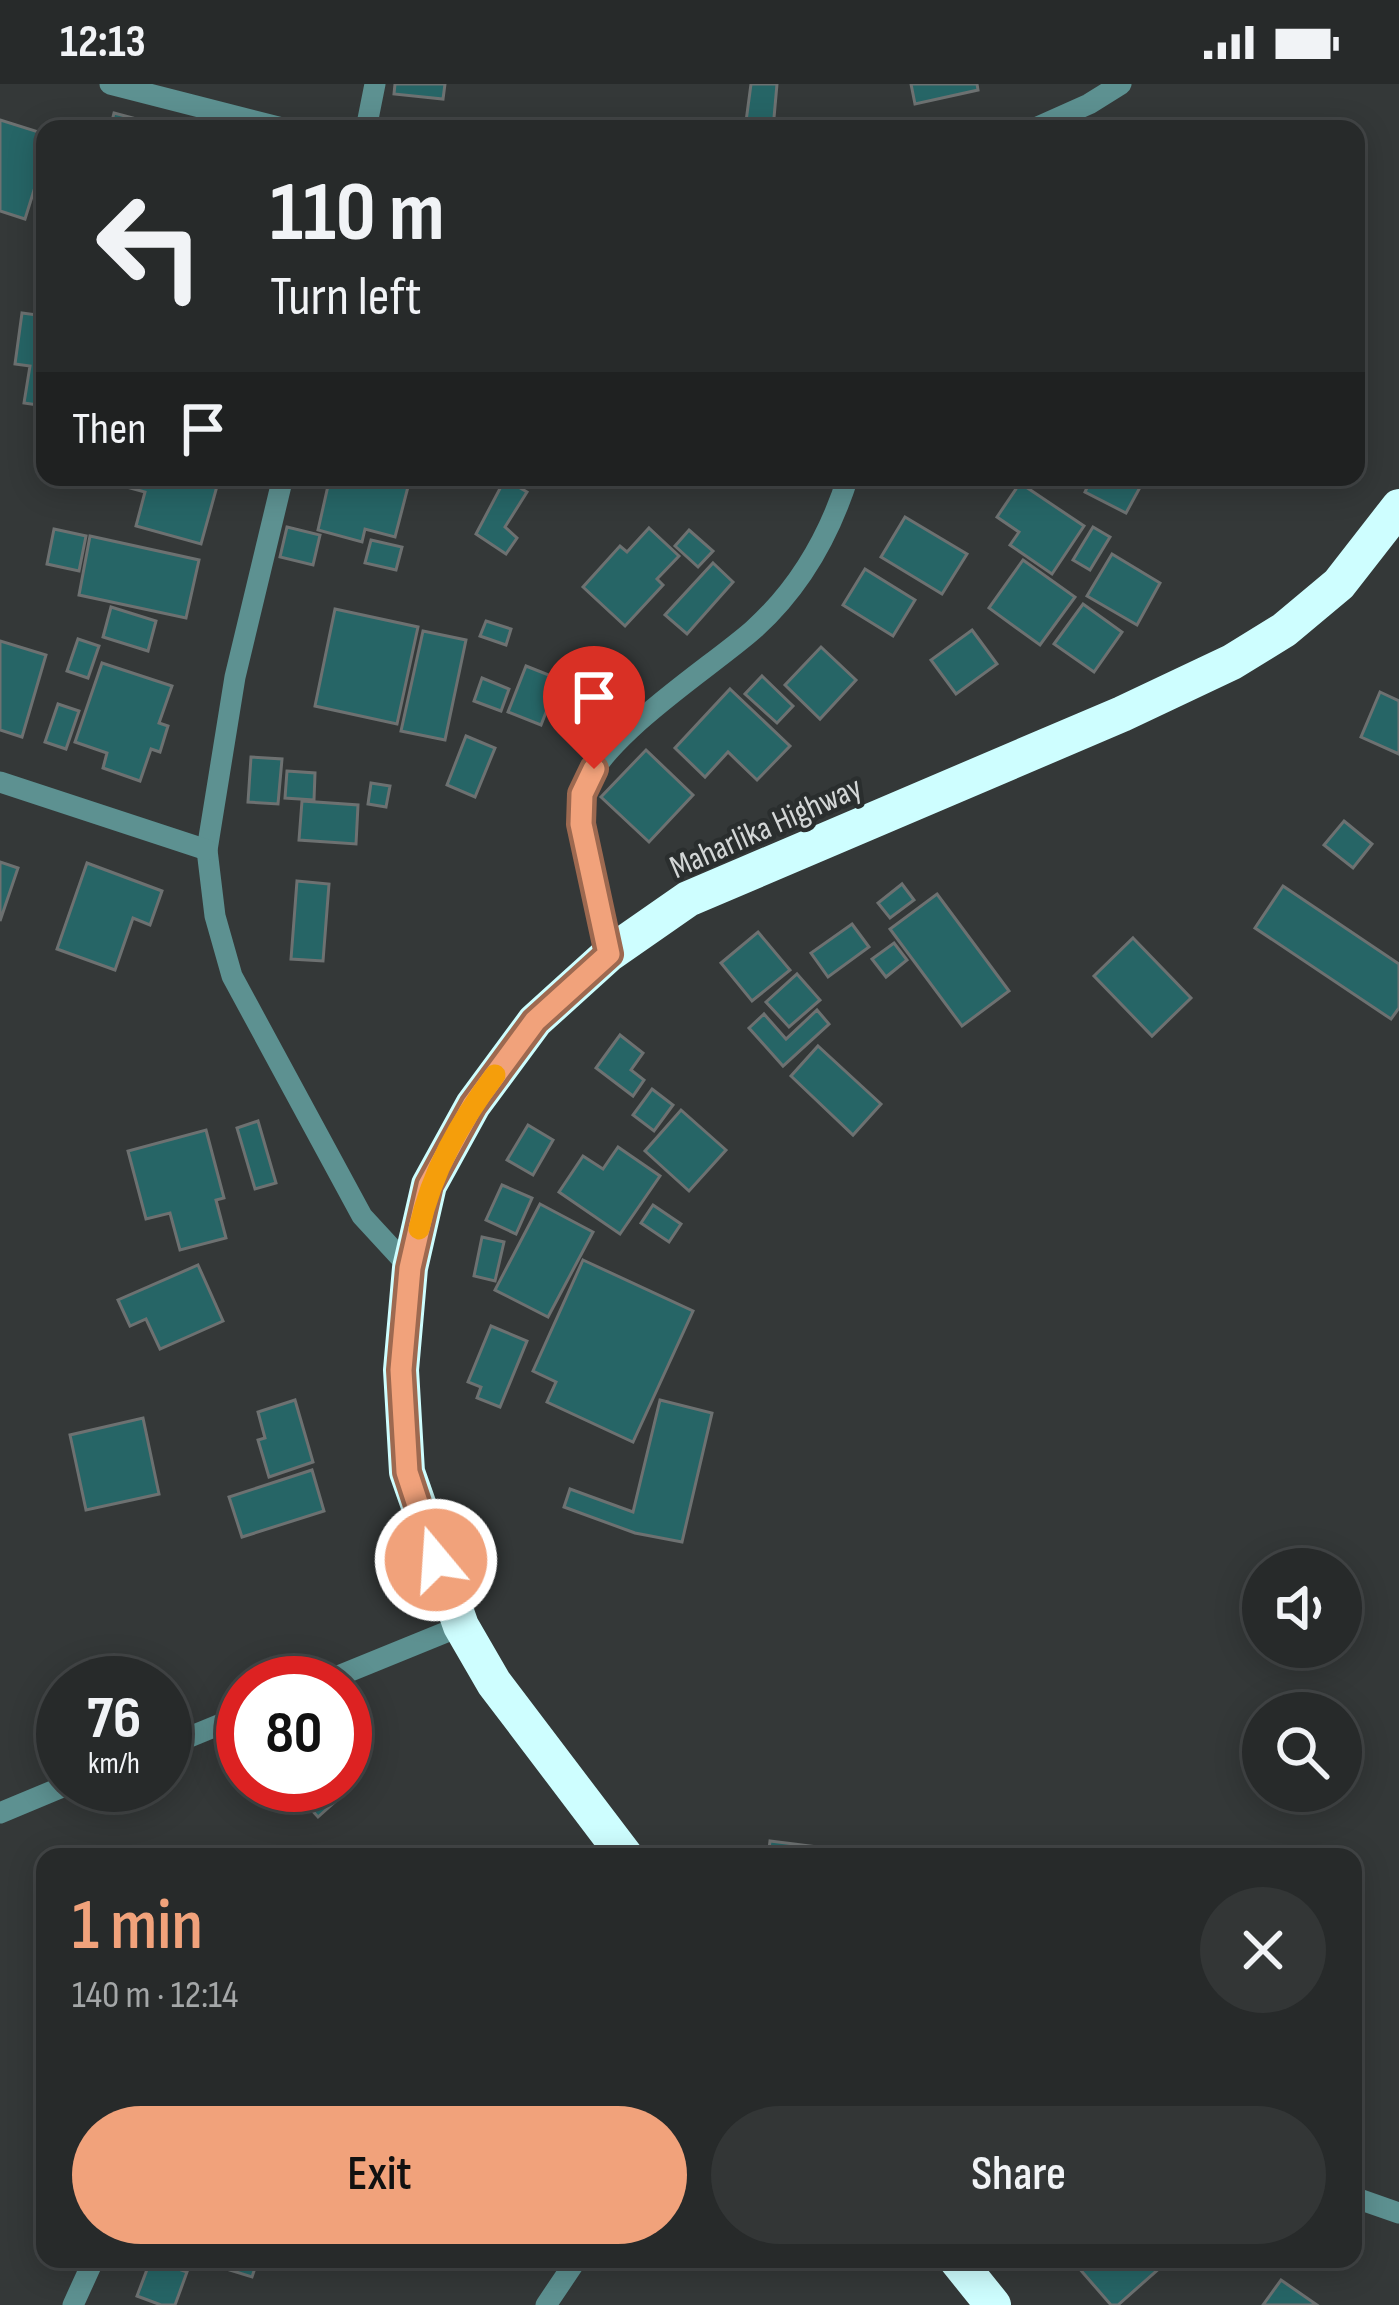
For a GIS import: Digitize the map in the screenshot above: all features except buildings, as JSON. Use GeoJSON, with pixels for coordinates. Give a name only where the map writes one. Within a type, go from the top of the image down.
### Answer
{"type":"FeatureCollection","features":[{"type":"Feature","properties":{"kind":"highway","name":"Maharlika Highway"},"geometry":{"type":"LineString","coordinates":[[619,1848],[494,1683],[461,1625],[407,1472],[401,1370],[410,1268],[429,1185],[473,1105],[535,1021],[609,954],[688,899],[1122,714],[1232,662],[1284,630],[1339,584],[1399,507]]}},
{"type":"Feature","properties":{"kind":"highway"},"geometry":{"type":"LineString","coordinates":[[963,2268],[993,2305]]}},
{"type":"Feature","properties":{"kind":"street"},"geometry":{"type":"LineString","coordinates":[[110,84],[251,120]]}},
{"type":"Feature","properties":{"kind":"street"},"geometry":{"type":"LineString","coordinates":[[368,120],[375,84]]}},
{"type":"Feature","properties":{"kind":"street"},"geometry":{"type":"LineString","coordinates":[[1053,120],[1121,84]]}},
{"type":"Feature","properties":{"kind":"street"},"geometry":{"type":"LineString","coordinates":[[281,486],[235,677],[207,850],[215,916],[232,976],[362,1216],[410,1268]]}},
{"type":"Feature","properties":{"kind":"street"},"geometry":{"type":"LineString","coordinates":[[609,954],[581,824],[582,794],[594,769],[642,719],[754,629],[789,593],[818,551],[844,486]]}},
{"type":"Feature","properties":{"kind":"street"},"geometry":{"type":"LineString","coordinates":[[0,782],[207,850]]}},
{"type":"Feature","properties":{"kind":"street"},"geometry":{"type":"LineString","coordinates":[[372,1662],[461,1625]]}},
{"type":"Feature","properties":{"kind":"street"},"geometry":{"type":"LineString","coordinates":[[0,1813],[36,1798]]}},
{"type":"Feature","properties":{"kind":"street"},"geometry":{"type":"LineString","coordinates":[[1362,2200],[1399,2213]]}},
{"type":"Feature","properties":{"kind":"street"},"geometry":{"type":"LineString","coordinates":[[74,2305],[90,2268]]}},
{"type":"Feature","properties":{"kind":"street"},"geometry":{"type":"LineString","coordinates":[[546,2305],[571,2268]]}},
{"type":"Feature","properties":{"kind":"slow traffic"},"geometry":{"type":"LineString","coordinates":[[419,1229],[429,1185],[495,1075]]}},
{"type":"Feature","properties":{"kind":"route"},"geometry":{"type":"LineString","coordinates":[[436,1560],[407,1472],[401,1370],[410,1268],[429,1185],[473,1105],[535,1021],[609,954],[581,824],[582,794],[594,769]]}}]}
